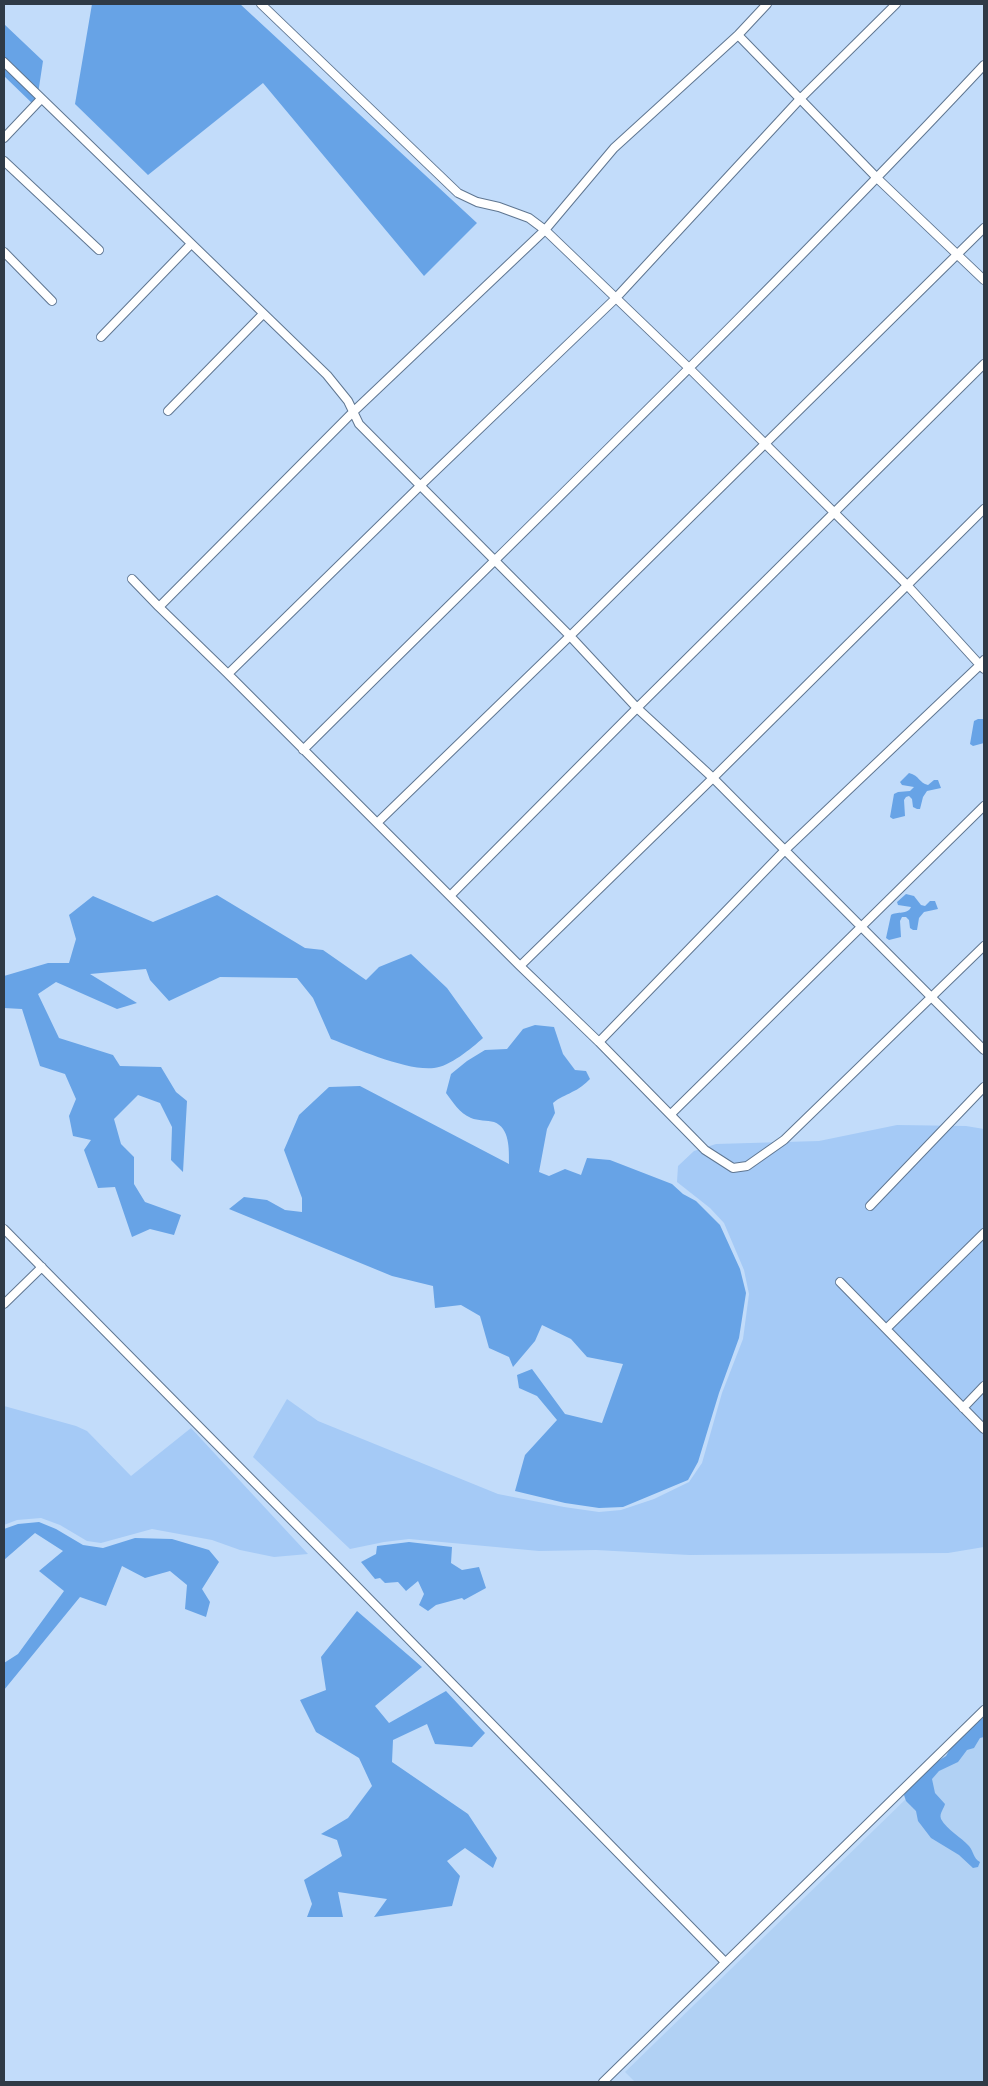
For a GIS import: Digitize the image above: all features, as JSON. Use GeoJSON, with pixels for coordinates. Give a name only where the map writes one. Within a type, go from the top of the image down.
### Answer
{"type":"FeatureCollection","features":[{"type":"Feature","properties":{"kind":"street"},"geometry":{"type":"LineString","coordinates":[[261,4],[458,193],[477,202],[529,218],[544,230],[765,443],[908,585],[983,665],[786,849],[599,1042]]}},
{"type":"Feature","properties":{"kind":"street"},"geometry":{"type":"LineString","coordinates":[[158,607],[352,412],[544,230],[614,148],[738,35],[767,4]]}},
{"type":"Feature","properties":{"kind":"street"},"geometry":{"type":"LineString","coordinates":[[228,674],[615,299],[800,99],[896,4]]}},
{"type":"Feature","properties":{"kind":"street"},"geometry":{"type":"LineString","coordinates":[[738,35],[878,179],[984,280]]}},
{"type":"Feature","properties":{"kind":"street"},"geometry":{"type":"LineString","coordinates":[[4,62],[326,375],[348,401],[359,424],[570,636],[637,708],[714,778],[984,1050]]}},
{"type":"Feature","properties":{"kind":"street"},"geometry":{"type":"LineString","coordinates":[[303,750],[493,560],[690,369],[878,179],[984,65]]}},
{"type":"Feature","properties":{"kind":"street"},"geometry":{"type":"LineString","coordinates":[[4,138],[42,99]]}},
{"type":"Feature","properties":{"kind":"street"},"geometry":{"type":"LineString","coordinates":[[4,161],[99,250]]}},
{"type":"Feature","properties":{"kind":"street"},"geometry":{"type":"LineString","coordinates":[[376,823],[570,636],[984,228]]}},
{"type":"Feature","properties":{"kind":"street"},"geometry":{"type":"LineString","coordinates":[[101,337],[191,244]]}},
{"type":"Feature","properties":{"kind":"street"},"geometry":{"type":"LineString","coordinates":[[4,252],[52,301]]}},
{"type":"Feature","properties":{"kind":"street"},"geometry":{"type":"LineString","coordinates":[[168,411],[263,314]]}},
{"type":"Feature","properties":{"kind":"street"},"geometry":{"type":"LineString","coordinates":[[450,896],[984,364]]}},
{"type":"Feature","properties":{"kind":"street"},"geometry":{"type":"LineString","coordinates":[[520,966],[714,778],[984,509]]}},
{"type":"Feature","properties":{"kind":"street"},"geometry":{"type":"LineString","coordinates":[[132,579],[520,966],[599,1042],[705,1150],[733,1168],[747,1166],[784,1140],[984,946]]}},
{"type":"Feature","properties":{"kind":"street"},"geometry":{"type":"LineString","coordinates":[[671,1114],[984,806]]}},
{"type":"Feature","properties":{"kind":"street"},"geometry":{"type":"LineString","coordinates":[[870,1206],[984,1087]]}},
{"type":"Feature","properties":{"kind":"street"},"geometry":{"type":"LineString","coordinates":[[4,1229],[725,1962]]}},
{"type":"Feature","properties":{"kind":"street"},"geometry":{"type":"LineString","coordinates":[[886,1329],[984,1233]]}},
{"type":"Feature","properties":{"kind":"street"},"geometry":{"type":"LineString","coordinates":[[4,1304],[42,1267]]}},
{"type":"Feature","properties":{"kind":"street"},"geometry":{"type":"LineString","coordinates":[[840,1282],[984,1429]]}},
{"type":"Feature","properties":{"kind":"street"},"geometry":{"type":"LineString","coordinates":[[963,1408],[984,1386]]}},
{"type":"Feature","properties":{"kind":"street"},"geometry":{"type":"LineString","coordinates":[[603,2082],[984,1710]]}},
{"type":"Feature","properties":{"kind":"shaded area"},"geometry":{"type":"Polygon","coordinates":[[[92,4],[240,4],[477,223],[424,276],[263,83],[148,175],[75,104],[92,4]]]}},
{"type":"Feature","properties":{"kind":"shaded area"},"geometry":{"type":"Polygon","coordinates":[[[4,24],[43,61],[36,107],[4,76],[4,24]]]}},
{"type":"Feature","properties":{"kind":"shaded area"},"geometry":{"type":"Polygon","coordinates":[[[984,719],[984,743],[973,746],[970,744],[974,721],[984,719]]]}},
{"type":"Feature","properties":{"kind":"shaded area"},"geometry":{"type":"Polygon","coordinates":[[[909,773],[928,785],[934,780],[938,780],[941,788],[927,791],[923,797],[920,809],[913,807],[912,799],[909,796],[906,797],[904,800],[905,816],[893,819],[890,817],[894,794],[910,791],[914,787],[902,785],[900,782],[909,773]]]}},
{"type":"Feature","properties":{"kind":"shaded area"},"geometry":{"type":"Polygon","coordinates":[[[906,894],[914,896],[921,905],[925,906],[930,901],[935,901],[938,909],[924,912],[919,918],[917,930],[910,928],[909,920],[906,917],[902,917],[900,921],[901,937],[889,940],[886,938],[891,915],[905,912],[911,907],[898,905],[897,902],[906,894]]]}},
{"type":"Feature","properties":{"kind":"shaded area"},"geometry":{"type":"Polygon","coordinates":[[[217,895],[305,948],[323,950],[366,980],[379,967],[411,954],[447,988],[483,1038],[453,1061],[440,1067],[423,1068],[396,1063],[331,1039],[313,998],[297,978],[220,977],[169,1001],[150,980],[146,969],[90,974],[137,1003],[117,1009],[56,982],[38,994],[59,1038],[113,1055],[120,1066],[161,1067],[176,1092],[187,1101],[183,1172],[171,1160],[172,1127],[160,1103],[138,1095],[114,1119],[121,1144],[134,1157],[134,1184],[145,1202],[181,1215],[174,1235],[150,1229],[132,1237],[115,1187],[98,1188],[84,1150],[91,1140],[73,1136],[69,1116],[76,1099],[65,1074],[40,1066],[22,1009],[4,1008],[4,976],[48,963],[69,963],[76,939],[69,915],[93,896],[153,922],[217,895]]]}},
{"type":"Feature","properties":{"kind":"shaded area"},"geometry":{"type":"Polygon","coordinates":[[[535,1025],[554,1027],[563,1054],[575,1070],[586,1071],[590,1079],[579,1088],[553,1103],[555,1113],[547,1129],[539,1172],[549,1176],[565,1169],[581,1175],[587,1158],[610,1160],[672,1184],[683,1194],[696,1201],[720,1225],[740,1269],[746,1293],[739,1338],[719,1393],[698,1462],[688,1480],[623,1507],[599,1508],[565,1503],[515,1491],[525,1455],[557,1420],[537,1396],[519,1388],[517,1375],[532,1369],[565,1414],[602,1423],[623,1364],[587,1357],[571,1339],[542,1325],[535,1341],[513,1367],[509,1357],[489,1348],[480,1316],[461,1305],[435,1308],[433,1286],[392,1276],[229,1209],[244,1197],[267,1200],[285,1210],[302,1212],[302,1198],[284,1150],[299,1115],[329,1087],[360,1086],[509,1164],[508,1140],[503,1129],[494,1122],[477,1120],[467,1116],[446,1093],[451,1074],[467,1061],[485,1050],[507,1049],[523,1029],[535,1025]]]}},
{"type":"Feature","properties":{"kind":"shaded area"},"geometry":{"type":"Polygon","coordinates":[[[897,1125],[966,1126],[984,1129],[984,1547],[948,1553],[689,1555],[596,1550],[539,1551],[409,1539],[350,1549],[253,1457],[287,1399],[318,1421],[498,1494],[599,1512],[621,1510],[654,1499],[689,1482],[702,1463],[722,1393],[743,1339],[749,1294],[744,1270],[724,1223],[710,1208],[677,1182],[678,1166],[694,1151],[716,1144],[819,1141],[897,1125]]]}},
{"type":"Feature","properties":{"kind":"shaded area"},"geometry":{"type":"Polygon","coordinates":[[[4,1406],[76,1426],[87,1431],[131,1476],[191,1428],[308,1554],[274,1557],[240,1550],[212,1540],[152,1529],[101,1543],[87,1541],[60,1525],[41,1518],[17,1520],[4,1525],[4,1406]]]}},
{"type":"Feature","properties":{"kind":"shaded area"},"geometry":{"type":"Polygon","coordinates":[[[39,1522],[56,1529],[83,1545],[103,1548],[135,1538],[172,1539],[209,1550],[219,1562],[202,1589],[210,1602],[206,1617],[185,1609],[187,1585],[170,1571],[145,1578],[122,1566],[106,1606],[80,1597],[4,1690],[4,1663],[18,1654],[64,1591],[39,1571],[63,1551],[35,1533],[4,1560],[4,1529],[18,1524],[39,1522]]]}},
{"type":"Feature","properties":{"kind":"shaded area"},"geometry":{"type":"Polygon","coordinates":[[[409,1542],[452,1547],[451,1563],[462,1570],[479,1567],[486,1588],[464,1600],[462,1598],[436,1605],[428,1611],[419,1605],[424,1594],[418,1581],[406,1591],[398,1582],[385,1583],[380,1578],[375,1579],[361,1562],[376,1554],[377,1546],[409,1542]]]}},
{"type":"Feature","properties":{"kind":"shaded area"},"geometry":{"type":"Polygon","coordinates":[[[357,1611],[422,1667],[375,1706],[389,1723],[446,1691],[485,1733],[472,1747],[435,1744],[427,1724],[393,1740],[392,1762],[468,1814],[497,1858],[493,1868],[465,1848],[447,1861],[460,1876],[452,1906],[374,1917],[387,1899],[338,1892],[343,1917],[307,1917],[312,1904],[304,1880],[342,1856],[337,1840],[321,1834],[348,1818],[372,1786],[359,1758],[316,1732],[300,1700],[326,1690],[321,1657],[357,1611]]]}},
{"type":"Feature","properties":{"kind":"shaded area"},"geometry":{"type":"Polygon","coordinates":[[[984,1717],[984,1737],[980,1738],[974,1748],[967,1750],[958,1762],[939,1771],[932,1779],[935,1793],[945,1804],[941,1813],[941,1819],[947,1827],[969,1846],[976,1859],[980,1862],[978,1867],[973,1868],[959,1855],[931,1838],[918,1821],[916,1811],[906,1801],[904,1795],[906,1789],[933,1764],[946,1756],[951,1747],[961,1738],[966,1730],[984,1717]]]}},
{"type":"Feature","properties":{"kind":"shaded area"},"geometry":{"type":"Polygon","coordinates":[[[984,1723],[984,2082],[635,2082],[625,2072],[984,1723]]]}}]}
